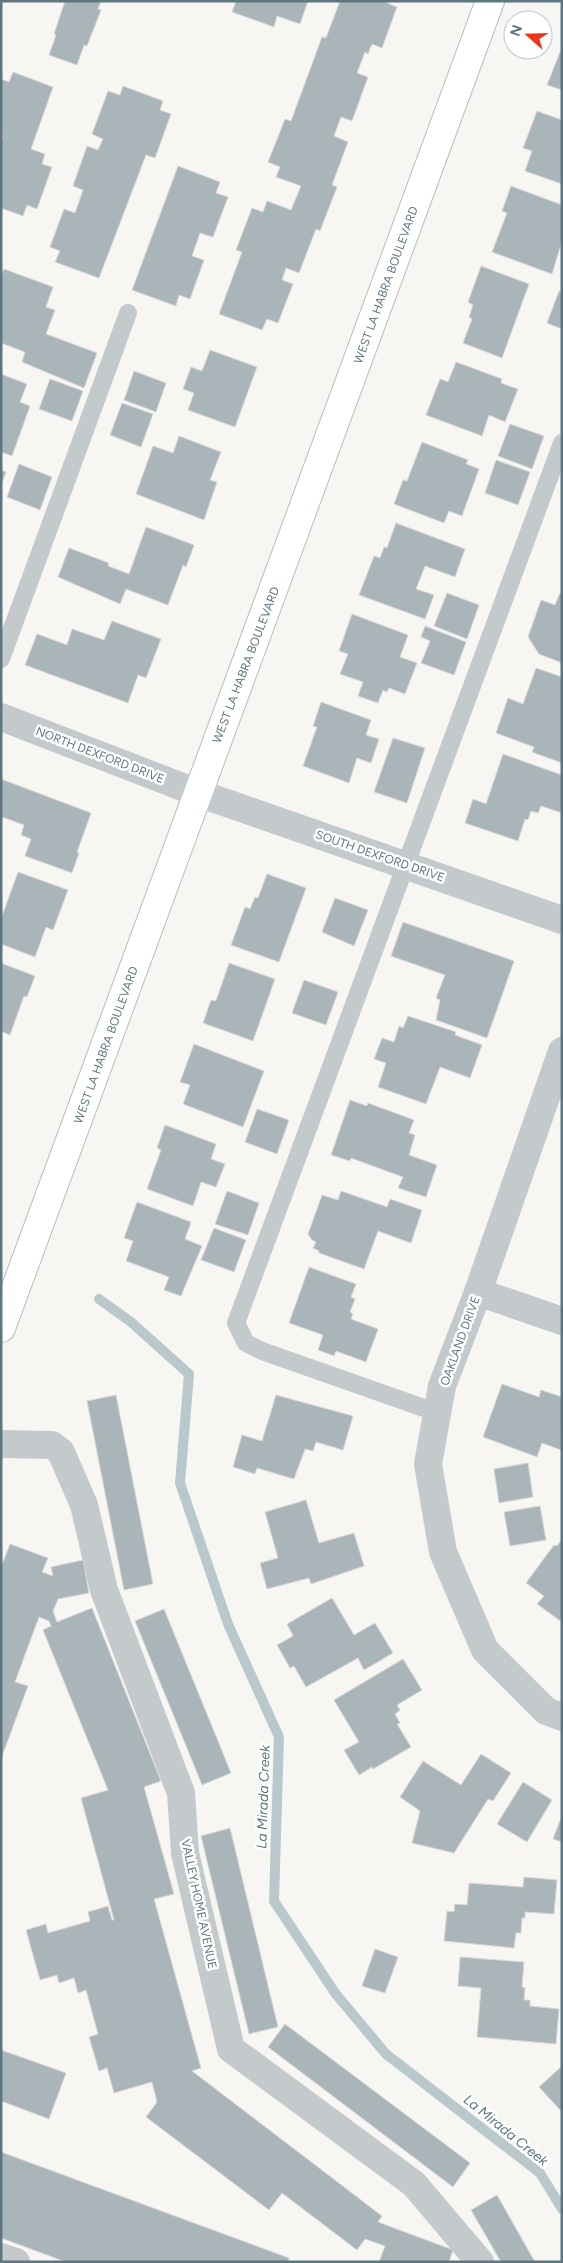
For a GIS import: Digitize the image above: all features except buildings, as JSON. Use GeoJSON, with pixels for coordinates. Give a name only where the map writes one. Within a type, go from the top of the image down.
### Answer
{"type":"FeatureCollection","features":[{"type":"Feature","properties":{"kind":"main road","name":"WEST LA HABRA BOULEVARD"},"geometry":{"type":"LineString","coordinates":[[1,1328],[490,1]]}},
{"type":"Feature","properties":{"kind":"street","name":"NORTH DEXFORD DRIVE"},"geometry":{"type":"LineString","coordinates":[[1,718],[198,793]]}},
{"type":"Feature","properties":{"kind":"street","name":"SOUTH DEXFORD DRIVE"},"geometry":{"type":"LineString","coordinates":[[198,793],[562,920]]}},
{"type":"Feature","properties":{"kind":"street","name":"OAKLAND DRIVE"},"geometry":{"type":"LineString","coordinates":[[562,1051],[478,1292],[442,1386],[428,1464],[443,1552],[485,1650],[546,1710],[562,1717]]}},
{"type":"Feature","properties":{"kind":"street"},"geometry":{"type":"LineString","coordinates":[[478,1292],[562,1321]]}},
{"type":"Feature","properties":{"kind":"street","name":"VALLEY HOME AVENUE"},"geometry":{"type":"LineString","coordinates":[[1,1444],[52,1445],[61,1452],[84,1504],[104,1590],[180,1793],[185,1853],[232,2049],[414,2184],[480,2262]]}},
{"type":"Feature","properties":{"kind":"street"},"geometry":{"type":"LineString","coordinates":[[1,2257],[16,2262]]}},
{"type":"Feature","properties":{"kind":"lane"},"geometry":{"type":"LineString","coordinates":[[1,659],[128,313]]}},
{"type":"Feature","properties":{"kind":"lane"},"geometry":{"type":"LineString","coordinates":[[438,1413],[262,1351],[246,1343],[236,1323],[562,443]]}},
{"type":"Feature","properties":{"kind":"waterway","name":"La Mirada Creek"},"geometry":{"type":"LineString","coordinates":[[99,1299],[131,1322],[189,1374],[180,1483],[228,1624],[279,1737],[274,1901],[335,1993],[386,2054],[540,2173],[562,2209]]}}]}
